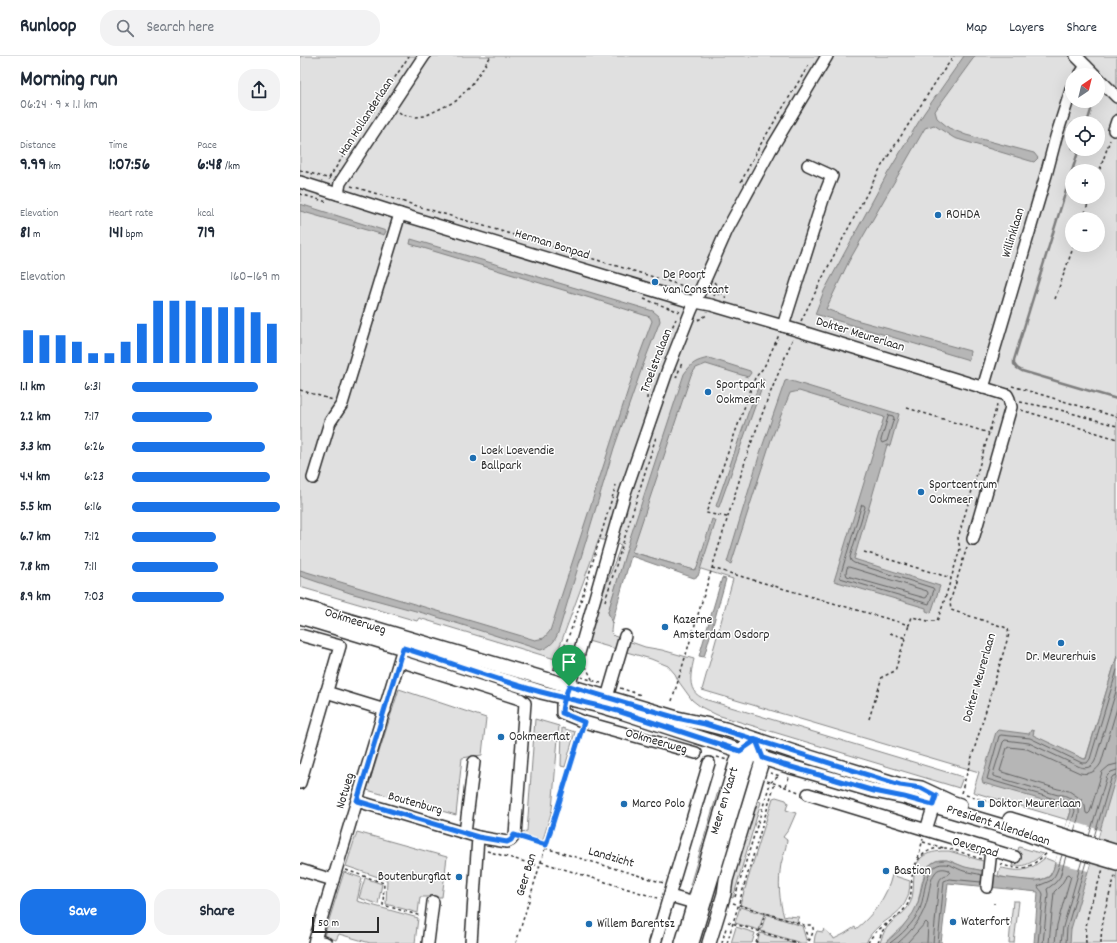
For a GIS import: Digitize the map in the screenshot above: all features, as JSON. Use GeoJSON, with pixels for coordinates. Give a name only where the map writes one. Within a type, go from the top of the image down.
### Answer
{"type":"FeatureCollection","features":[{"type":"Feature","properties":{"kind":"main road","name":"Ookmeerweg"},"geometry":{"type":"LineString","coordinates":[[300,606],[546,680],[567,692]]}},
{"type":"Feature","properties":{"kind":"main road","name":"Ookmeerweg"},"geometry":{"type":"LineString","coordinates":[[300,617],[535,690],[567,692],[705,724],[756,740]]}},
{"type":"Feature","properties":{"kind":"main road","name":"Ookmeerweg"},"geometry":{"type":"LineString","coordinates":[[605,702],[751,754]]}},
{"type":"Feature","properties":{"kind":"main road","name":"Meer en Vaart"},"geometry":{"type":"LineString","coordinates":[[682,943],[699,905],[756,740]]}},
{"type":"Feature","properties":{"kind":"main road"},"geometry":{"type":"LineString","coordinates":[[751,754],[756,740]]}},
{"type":"Feature","properties":{"kind":"main road","name":"President Allendelaan"},"geometry":{"type":"LineString","coordinates":[[756,740],[900,785],[921,788],[935,800]]}},
{"type":"Feature","properties":{"kind":"main road","name":"Meer en Vaart"},"geometry":{"type":"LineString","coordinates":[[709,943],[724,894],[751,754]]}},
{"type":"Feature","properties":{"kind":"main road","name":"President Allendelaan"},"geometry":{"type":"LineString","coordinates":[[751,754],[874,791],[904,797],[935,800],[1058,844],[1094,851],[1117,852]]}},
{"type":"Feature","properties":{"kind":"main road","name":"President Allendelaan"},"geometry":{"type":"LineString","coordinates":[[1094,851],[1117,867]]}},
{"type":"Feature","properties":{"kind":"street","name":"Han Hollanderlaan"},"geometry":{"type":"LineString","coordinates":[[338,194],[340,183],[424,56]]}},
{"type":"Feature","properties":{"kind":"street","name":"Troelstralaan"},"geometry":{"type":"LineString","coordinates":[[567,692],[625,493],[668,369],[700,303],[727,230],[770,151],[827,56]]}},
{"type":"Feature","properties":{"kind":"street"},"geometry":{"type":"LineString","coordinates":[[1076,56],[1082,68]]}},
{"type":"Feature","properties":{"kind":"street"},"geometry":{"type":"LineString","coordinates":[[1105,85],[1117,97]]}},
{"type":"Feature","properties":{"kind":"street","name":"Willinklaan"},"geometry":{"type":"LineString","coordinates":[[982,388],[1065,108]]}},
{"type":"Feature","properties":{"kind":"street"},"geometry":{"type":"LineString","coordinates":[[781,331],[824,196],[832,176],[808,165]]}},
{"type":"Feature","properties":{"kind":"street","name":"Herman Bonpad"},"geometry":{"type":"LineString","coordinates":[[300,182],[400,214],[685,300],[700,303]]}},
{"type":"Feature","properties":{"kind":"street"},"geometry":{"type":"LineString","coordinates":[[313,478],[330,422],[342,402],[400,214]]}},
{"type":"Feature","properties":{"kind":"street","name":"Dokter Meurerlaan"},"geometry":{"type":"LineString","coordinates":[[700,303],[781,331],[796,330],[1007,395],[1011,405]]}},
{"type":"Feature","properties":{"kind":"street"},"geometry":{"type":"LineString","coordinates":[[973,539],[1011,405]]}},
{"type":"Feature","properties":{"kind":"street"},"geometry":{"type":"LineString","coordinates":[[300,635],[340,646],[300,783]]}},
{"type":"Feature","properties":{"kind":"street"},"geometry":{"type":"LineString","coordinates":[[605,702],[625,636]]}},
{"type":"Feature","properties":{"kind":"street","name":"Notweg"},"geometry":{"type":"LineString","coordinates":[[318,942],[333,880],[403,648]]}},
{"type":"Feature","properties":{"kind":"street"},"geometry":{"type":"LineString","coordinates":[[400,661],[520,698],[525,703],[514,835]]}},
{"type":"Feature","properties":{"kind":"street"},"geometry":{"type":"LineString","coordinates":[[326,692],[385,710]]}},
{"type":"Feature","properties":{"kind":"street","name":"Ookmeerweg"},"geometry":{"type":"LineString","coordinates":[[567,692],[562,705],[562,713],[584,722],[696,753]]}},
{"type":"Feature","properties":{"kind":"street"},"geometry":{"type":"LineString","coordinates":[[465,833],[474,762]]}},
{"type":"Feature","properties":{"kind":"street","name":"Meer en Vaart"},"geometry":{"type":"LineString","coordinates":[[655,943],[709,763]]}},
{"type":"Feature","properties":{"kind":"street"},"geometry":{"type":"LineString","coordinates":[[805,793],[1015,857]]}},
{"type":"Feature","properties":{"kind":"street"},"geometry":{"type":"LineString","coordinates":[[926,830],[935,800]]}},
{"type":"Feature","properties":{"kind":"street","name":"Boutenburg"},"geometry":{"type":"LineString","coordinates":[[357,801],[465,833],[477,843],[507,842],[511,840],[514,835]]}},
{"type":"Feature","properties":{"kind":"street"},"geometry":{"type":"LineString","coordinates":[[471,943],[477,843]]}},
{"type":"Feature","properties":{"kind":"street"},"geometry":{"type":"LineString","coordinates":[[987,887],[992,850]]}},
{"type":"Feature","properties":{"kind":"street"},"geometry":{"type":"LineString","coordinates":[[300,870],[333,880]]}},
{"type":"Feature","properties":{"kind":"street"},"geometry":{"type":"LineString","coordinates":[[670,894],[719,911]]}},
{"type":"Feature","properties":{"kind":"street"},"geometry":{"type":"LineString","coordinates":[[428,943],[433,902]]}},
{"type":"Feature","properties":{"kind":"street"},"geometry":{"type":"LineString","coordinates":[[693,943],[699,905]]}},
{"type":"Feature","properties":{"kind":"path"},"geometry":{"type":"LineString","coordinates":[[329,179],[409,56]]}},
{"type":"Feature","properties":{"kind":"path"},"geometry":{"type":"LineString","coordinates":[[391,106],[403,115],[416,117],[425,116],[436,111],[456,100],[472,84],[491,56]]}},
{"type":"Feature","properties":{"kind":"path"},"geometry":{"type":"LineString","coordinates":[[672,701],[749,449],[796,330],[881,168],[954,56]]}},
{"type":"Feature","properties":{"kind":"path"},"geometry":{"type":"LineString","coordinates":[[1102,164],[1115,126]]}},
{"type":"Feature","properties":{"kind":"path"},"geometry":{"type":"LineString","coordinates":[[300,170],[690,288]]}},
{"type":"Feature","properties":{"kind":"path"},"geometry":{"type":"LineString","coordinates":[[1055,299],[1072,252]]}},
{"type":"Feature","properties":{"kind":"path"},"geometry":{"type":"LineString","coordinates":[[698,320],[700,303],[712,286],[723,298]]}},
{"type":"Feature","properties":{"kind":"path"},"geometry":{"type":"LineString","coordinates":[[728,517],[706,513],[755,378],[764,367],[781,331]]}},
{"type":"Feature","properties":{"kind":"path","name":"Troelstralaan"},"geometry":{"type":"LineString","coordinates":[[674,383],[682,362]]}},
{"type":"Feature","properties":{"kind":"path"},"geometry":{"type":"LineString","coordinates":[[300,390],[342,402]]}},
{"type":"Feature","properties":{"kind":"path"},"geometry":{"type":"LineString","coordinates":[[869,719],[882,677],[895,671],[912,617],[928,621],[937,621],[960,549],[958,538],[999,400]]}},
{"type":"Feature","properties":{"kind":"path"},"geometry":{"type":"LineString","coordinates":[[1011,405],[1017,401],[1057,409],[1117,426]]}},
{"type":"Feature","properties":{"kind":"path"},"geometry":{"type":"LineString","coordinates":[[1011,405],[1117,439]]}},
{"type":"Feature","properties":{"kind":"path"},"geometry":{"type":"LineString","coordinates":[[907,408],[989,433]]}},
{"type":"Feature","properties":{"kind":"path"},"geometry":{"type":"LineString","coordinates":[[605,603],[657,434]]}},
{"type":"Feature","properties":{"kind":"path","name":"Dokter Meurerlaan"},"geometry":{"type":"LineString","coordinates":[[961,793],[1009,634],[1008,629],[1004,626],[951,610],[950,602],[968,544],[973,539]]}},
{"type":"Feature","properties":{"kind":"path"},"geometry":{"type":"LineString","coordinates":[[960,549],[966,552]]}},
{"type":"Feature","properties":{"kind":"path"},"geometry":{"type":"LineString","coordinates":[[864,552],[951,578]]}},
{"type":"Feature","properties":{"kind":"path"},"geometry":{"type":"LineString","coordinates":[[712,568],[909,625]]}},
{"type":"Feature","properties":{"kind":"path"},"geometry":{"type":"LineString","coordinates":[[890,633],[905,638]]}},
{"type":"Feature","properties":{"kind":"path"},"geometry":{"type":"LineString","coordinates":[[586,663],[587,669],[593,680]]}},
{"type":"Feature","properties":{"kind":"path","name":"Geer Ban"},"geometry":{"type":"LineString","coordinates":[[516,943],[584,722]]}},
{"type":"Feature","properties":{"kind":"path"},"geometry":{"type":"LineString","coordinates":[[784,765],[779,776],[771,782],[768,787],[733,903],[804,925],[812,926],[812,937],[809,942]]}},
{"type":"Feature","properties":{"kind":"path"},"geometry":{"type":"LineString","coordinates":[[771,782],[805,793]]}},
{"type":"Feature","properties":{"kind":"path"},"geometry":{"type":"LineString","coordinates":[[727,943],[775,783]]}},
{"type":"Feature","properties":{"kind":"path"},"geometry":{"type":"LineString","coordinates":[[868,943],[875,932],[899,914],[908,902],[911,892],[913,870],[926,830]]}},
{"type":"Feature","properties":{"kind":"path"},"geometry":{"type":"LineString","coordinates":[[514,835],[546,845]]}},
{"type":"Feature","properties":{"kind":"path"},"geometry":{"type":"LineString","coordinates":[[923,842],[946,848]]}},
{"type":"Feature","properties":{"kind":"path"},"geometry":{"type":"LineString","coordinates":[[477,843],[539,866]]}},
{"type":"Feature","properties":{"kind":"path","name":"Oeverpad"},"geometry":{"type":"LineString","coordinates":[[917,860],[920,856],[931,850],[946,848],[1018,869],[1026,868],[1034,864],[1058,844]]}},
{"type":"Feature","properties":{"kind":"path","name":"Landzicht"},"geometry":{"type":"LineString","coordinates":[[545,848],[670,894]]}},
{"type":"Feature","properties":{"kind":"path","name":"Landzicht"},"geometry":{"type":"LineString","coordinates":[[540,862],[670,894]]}},
{"type":"Feature","properties":{"kind":"path"},"geometry":{"type":"LineString","coordinates":[[337,867],[384,883],[383,905],[431,918]]}},
{"type":"Feature","properties":{"kind":"path"},"geometry":{"type":"LineString","coordinates":[[1086,943],[1086,927],[1090,908],[1103,867]]}},
{"type":"Feature","properties":{"kind":"path"},"geometry":{"type":"LineString","coordinates":[[1101,943],[1102,925],[1117,867]]}},
{"type":"Feature","properties":{"kind":"path"},"geometry":{"type":"LineString","coordinates":[[756,943],[765,913]]}},
{"type":"Feature","properties":{"kind":"path"},"geometry":{"type":"LineString","coordinates":[[728,922],[798,943]]}},
{"type":"Feature","properties":{"kind":"path"},"geometry":{"type":"LineString","coordinates":[[878,943],[882,932],[889,922]]}},
{"type":"Feature","properties":{"kind":"path"},"geometry":{"type":"LineString","coordinates":[[804,925],[809,942]]}},
{"type":"Feature","properties":{"kind":"path"},"geometry":{"type":"LineString","coordinates":[[722,943],[726,929]]}},
{"type":"Feature","properties":{"kind":"shaded area","name":"Sportpark Ookmeer"},"geometry":{"type":"Polygon","coordinates":[[[300,56],[1117,56],[1117,656],[1086,758],[1084,759],[1079,757],[1060,803],[1069,808],[1071,811],[1068,820],[973,792],[979,772],[702,690],[733,579],[698,568],[694,570],[632,552],[628,547],[608,612],[612,623],[612,634],[645,647],[694,659],[691,675],[692,687],[697,695],[704,699],[963,777],[959,788],[717,715],[701,707],[692,700],[668,666],[651,659],[588,641],[596,612],[621,545],[599,539],[555,659],[419,618],[417,621],[300,587],[300,56]]]}},
{"type":"Feature","properties":{"kind":"shaded area"},"geometry":{"type":"Polygon","coordinates":[[[399,689],[486,718],[482,755],[462,758],[456,815],[367,790],[399,689]]]}},
{"type":"Feature","properties":{"kind":"shaded area"},"geometry":{"type":"Polygon","coordinates":[[[535,719],[559,726],[552,810],[542,843],[520,835],[520,832],[527,831],[535,719]]]}},
{"type":"Feature","properties":{"kind":"shaded area"},"geometry":{"type":"Polygon","coordinates":[[[562,728],[575,732],[565,767],[561,766],[562,728]]]}},
{"type":"Feature","properties":{"kind":"shaded area"},"geometry":{"type":"Polygon","coordinates":[[[1117,734],[1117,943],[1053,943],[1117,734]]]}},
{"type":"Feature","properties":{"kind":"shaded area"},"geometry":{"type":"Polygon","coordinates":[[[719,788],[725,790],[696,887],[690,885],[719,788]]]}},
{"type":"Feature","properties":{"kind":"shaded area"},"geometry":{"type":"Polygon","coordinates":[[[776,797],[786,800],[788,803],[786,810],[796,813],[789,829],[783,837],[787,840],[781,864],[779,884],[784,917],[799,917],[797,920],[799,923],[740,905],[773,798],[776,797]]]}},
{"type":"Feature","properties":{"kind":"shaded area"},"geometry":{"type":"Polygon","coordinates":[[[755,800],[761,802],[733,898],[726,896],[755,800]]]}},
{"type":"Feature","properties":{"kind":"shaded area"},"geometry":{"type":"Polygon","coordinates":[[[357,832],[447,857],[442,897],[420,897],[418,913],[386,904],[387,880],[346,866],[357,832]]]}},
{"type":"Feature","properties":{"kind":"shaded area"},"geometry":{"type":"Polygon","coordinates":[[[1019,847],[1043,854],[1022,866],[1013,866],[1019,847]]]}},
{"type":"Feature","properties":{"kind":"shaded area"},"geometry":{"type":"Polygon","coordinates":[[[941,851],[949,851],[983,861],[985,863],[985,871],[966,868],[946,860],[938,860],[929,866],[925,872],[916,909],[913,914],[906,923],[885,943],[880,943],[888,926],[905,911],[911,901],[914,874],[917,863],[924,855],[941,851]]]}},
{"type":"Feature","properties":{"kind":"shaded area"},"geometry":{"type":"Polygon","coordinates":[[[1045,858],[1055,862],[1053,870],[1049,876],[1045,878],[1039,880],[1024,880],[998,876],[1000,868],[1022,870],[1034,866],[1045,858]]]}},
{"type":"Feature","properties":{"kind":"shaded area"},"geometry":{"type":"Polygon","coordinates":[[[344,872],[362,878],[357,901],[418,918],[415,943],[370,943],[339,934],[336,940],[324,936],[344,872]]]}},
{"type":"Feature","properties":{"kind":"shaded area"},"geometry":{"type":"Polygon","coordinates":[[[892,875],[910,881],[909,894],[905,903],[899,910],[871,934],[866,943],[814,943],[817,931],[823,932],[824,929],[834,939],[855,927],[856,929],[874,912],[887,891],[892,875]]]}},
{"type":"Feature","properties":{"kind":"shaded area"},"geometry":{"type":"Polygon","coordinates":[[[365,878],[382,884],[378,904],[359,898],[365,878]]]}},
{"type":"Feature","properties":{"kind":"shaded area"},"geometry":{"type":"Polygon","coordinates":[[[1013,901],[1019,901],[1014,943],[1009,943],[1013,901]]]}},
{"type":"Feature","properties":{"kind":"shaded area"},"geometry":{"type":"Polygon","coordinates":[[[740,907],[764,914],[759,930],[735,923],[740,907]]]}},
{"type":"Feature","properties":{"kind":"shaded area"},"geometry":{"type":"Polygon","coordinates":[[[766,914],[802,926],[807,943],[801,943],[761,931],[766,914]]]}},
{"type":"Feature","properties":{"kind":"shaded area"},"geometry":{"type":"Polygon","coordinates":[[[736,927],[755,933],[752,943],[731,943],[736,927]]]}},
{"type":"Feature","properties":{"kind":"shaded area"},"geometry":{"type":"Polygon","coordinates":[[[760,933],[795,943],[757,943],[760,933]]]}},
{"type":"Feature","properties":{"kind":"water"},"geometry":{"type":"Polygon","coordinates":[[[964,56],[975,56],[935,111],[937,118],[949,128],[966,135],[1034,153],[1038,158],[1034,162],[954,138],[934,125],[925,128],[849,261],[826,309],[856,320],[970,351],[969,360],[815,314],[824,291],[886,176],[924,113],[964,56]]]}},
{"type":"Feature","properties":{"kind":"water"},"geometry":{"type":"Polygon","coordinates":[[[300,204],[386,231],[384,235],[300,211],[300,204]]]}},
{"type":"Feature","properties":{"kind":"water"},"geometry":{"type":"Polygon","coordinates":[[[411,239],[653,311],[659,316],[660,321],[614,448],[559,631],[552,644],[541,650],[434,616],[350,593],[300,576],[300,570],[535,640],[544,638],[550,631],[638,359],[652,321],[650,317],[600,301],[410,244],[411,239]]]}},
{"type":"Feature","properties":{"kind":"water"},"geometry":{"type":"Polygon","coordinates":[[[709,358],[750,371],[751,373],[748,377],[706,364],[696,368],[691,375],[632,552],[694,570],[697,568],[712,519],[716,521],[698,576],[694,578],[631,556],[612,623],[608,612],[630,538],[684,374],[694,363],[709,358]]]}},
{"type":"Feature","properties":{"kind":"water"},"geometry":{"type":"Polygon","coordinates":[[[762,379],[764,381],[718,507],[716,506],[748,413],[762,379]]]}},
{"type":"Feature","properties":{"kind":"water"},"geometry":{"type":"Polygon","coordinates":[[[788,380],[899,414],[890,446],[887,445],[854,559],[940,586],[931,613],[926,611],[926,608],[834,581],[884,417],[799,391],[790,393],[771,440],[731,564],[727,562],[760,453],[785,381],[788,380]]]}},
{"type":"Feature","properties":{"kind":"water"},"geometry":{"type":"Polygon","coordinates":[[[722,578],[726,579],[704,657],[699,656],[722,578]]]}},
{"type":"Feature","properties":{"kind":"water"},"geometry":{"type":"Polygon","coordinates":[[[1117,656],[1117,773],[1071,929],[1070,943],[1034,943],[1038,892],[948,883],[941,943],[885,943],[900,930],[913,913],[918,903],[928,866],[936,861],[947,860],[1000,877],[1035,881],[1049,877],[1053,870],[1071,811],[1062,803],[1060,803],[1060,805],[983,783],[982,779],[996,732],[998,730],[1029,734],[1031,730],[1034,731],[1033,735],[1086,759],[1117,656]]]}},
{"type":"Feature","properties":{"kind":"pier"},"geometry":{"type":"Polygon","coordinates":[[[1068,820],[1100,830],[1088,871],[1055,862],[1068,820]]]}},
{"type":"Feature","properties":{"kind":"waterway"},"geometry":{"type":"LineString","coordinates":[[1089,116],[1091,110]]}},
{"type":"Feature","properties":{"kind":"waterway"},"geometry":{"type":"LineString","coordinates":[[1074,164],[1077,156]]}},
{"type":"Feature","properties":{"kind":"waterway"},"geometry":{"type":"LineString","coordinates":[[1065,194],[1014,364],[1022,371],[1117,399]]}},
{"type":"Feature","properties":{"kind":"place","name":"ROHDA"},"geometry":{"type":"Point","coordinates":[938,215]}},
{"type":"Feature","properties":{"kind":"place","name":"De Poort van Constant"},"geometry":{"type":"Point","coordinates":[655,282]}},
{"type":"Feature","properties":{"kind":"place","name":"Sportpark Ookmeer"},"geometry":{"type":"Point","coordinates":[708,392]}},
{"type":"Feature","properties":{"kind":"place","name":"Loek Loevendie Ballpark"},"geometry":{"type":"Point","coordinates":[473,458]}},
{"type":"Feature","properties":{"kind":"place","name":"Sportcentrum Ookmeer"},"geometry":{"type":"Point","coordinates":[921,492]}},
{"type":"Feature","properties":{"kind":"place","name":"Kazerne Amsterdam Osdorp"},"geometry":{"type":"Point","coordinates":[665,627]}},
{"type":"Feature","properties":{"kind":"place","name":"Dr. Meurerhuis"},"geometry":{"type":"Point","coordinates":[1061,643]}},
{"type":"Feature","properties":{"kind":"place","name":"Ookmeerflat"},"geometry":{"type":"Point","coordinates":[501,737]}},
{"type":"Feature","properties":{"kind":"place","name":"Marco Polo"},"geometry":{"type":"Point","coordinates":[624,804]}},
{"type":"Feature","properties":{"kind":"place","name":"Doktor Meurerlaan"},"geometry":{"type":"Point","coordinates":[981,804]}},
{"type":"Feature","properties":{"kind":"place","name":"Bastion"},"geometry":{"type":"Point","coordinates":[886,871]}},
{"type":"Feature","properties":{"kind":"place","name":"Boutenburgflat"},"geometry":{"type":"Point","coordinates":[459,877]}},
{"type":"Feature","properties":{"kind":"place","name":"Waterfort"},"geometry":{"type":"Point","coordinates":[953,922]}},
{"type":"Feature","properties":{"kind":"place","name":"Willem Barentsz"},"geometry":{"type":"Point","coordinates":[589,924]}},
{"type":"Feature","properties":{"kind":"route"},"geometry":{"type":"LineString","coordinates":[[569,686],[565,698],[562,705],[562,713],[584,722],[546,845],[514,835],[511,840],[507,842],[478,837],[357,801],[403,648],[540,692],[565,698],[604,707],[621,712],[740,751],[756,740],[900,785],[921,788],[936,796],[933,805],[874,791],[784,765],[763,758],[756,740],[705,724],[677,718],[569,686]]}}]}
